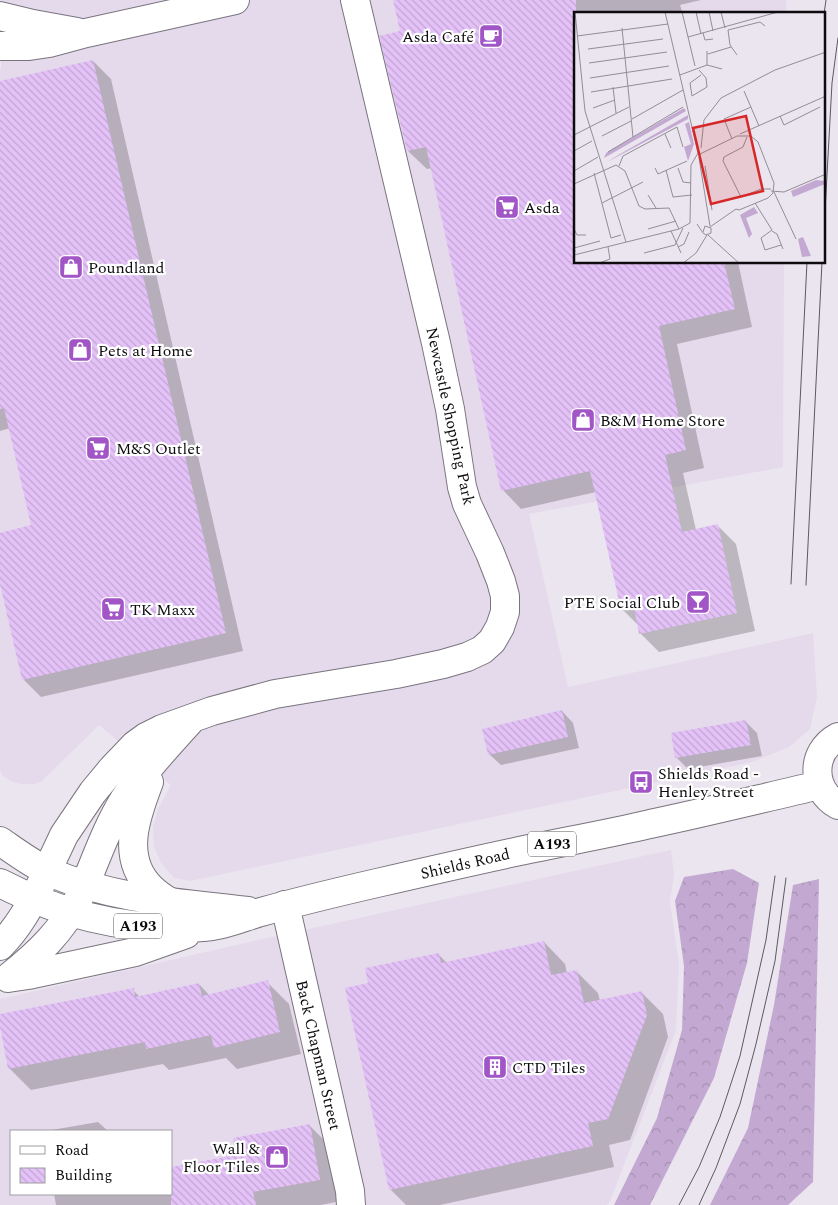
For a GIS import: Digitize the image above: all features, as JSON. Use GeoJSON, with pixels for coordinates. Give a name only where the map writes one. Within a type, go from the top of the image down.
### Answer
{"type":"FeatureCollection","features":[{"type":"Feature","properties":{"kind":"street"},"geometry":{"type":"LineString","coordinates":[[0,46],[29,46],[49,43],[235,0]]}},
{"type":"Feature","properties":{"kind":"street","name":"Newcastle Shopping Park"},"geometry":{"type":"LineString","coordinates":[[33,900],[64,835],[77,814],[112,769],[135,745],[146,737],[193,717],[275,694],[396,674],[467,657],[482,650],[492,641],[500,627],[505,612],[505,596],[490,553],[462,487],[450,409],[436,343],[355,0]]}},
{"type":"Feature","properties":{"kind":"street"},"geometry":{"type":"LineString","coordinates":[[3,14],[32,24],[86,33]]}},
{"type":"Feature","properties":{"kind":"street"},"geometry":{"type":"LineString","coordinates":[[4,980],[28,962],[54,937],[71,913],[105,836],[125,800],[160,753],[193,717]]}},
{"type":"Feature","properties":{"kind":"street"},"geometry":{"type":"LineString","coordinates":[[838,737],[825,748],[818,764],[818,775],[823,792],[838,805]]}},
{"type":"Feature","properties":{"kind":"street"},"geometry":{"type":"LineString","coordinates":[[160,753],[139,809],[133,845],[138,868],[142,876],[149,886],[170,902]]}},
{"type":"Feature","properties":{"kind":"street","name":"Shields Road"},"geometry":{"type":"LineString","coordinates":[[0,883],[33,900],[71,913],[110,922],[139,927],[206,927],[237,920],[284,905],[820,785]]}},
{"type":"Feature","properties":{"kind":"street","name":"Shields Road"},"geometry":{"type":"LineString","coordinates":[[0,842],[47,871],[110,892],[170,902],[258,912]]}},
{"type":"Feature","properties":{"kind":"street"},"geometry":{"type":"LineString","coordinates":[[0,946],[21,921],[33,900]]}},
{"type":"Feature","properties":{"kind":"street","name":"Back Chapman Street"},"geometry":{"type":"LineString","coordinates":[[284,905],[350,1191],[351,1205]]}},
{"type":"Feature","properties":{"kind":"street"},"geometry":{"type":"LineString","coordinates":[[4,980],[135,952],[206,927]]}},
{"type":"Feature","properties":{"kind":"shaded area"},"geometry":{"type":"Polygon","coordinates":[[[1,0],[786,0],[786,12],[574,12],[574,264],[784,264],[783,467],[529,514],[568,687],[813,633],[817,697],[810,729],[789,747],[752,762],[190,881],[174,878],[161,863],[154,846],[153,828],[158,809],[171,785],[99,725],[42,781],[35,784],[20,784],[3,776],[0,771],[1,0]]]}},
{"type":"Feature","properties":{"kind":"shaded area"},"geometry":{"type":"Polygon","coordinates":[[[671,850],[674,874],[670,902],[679,964],[676,1030],[607,1205],[0,1205],[0,999],[258,940],[671,850]]]}},
{"type":"Feature","properties":{"kind":"green space"},"geometry":{"type":"Polygon","coordinates":[[[733,869],[759,883],[747,963],[714,1078],[650,1205],[614,1205],[657,1118],[682,1030],[684,966],[675,901],[684,877],[733,869]]]}},
{"type":"Feature","properties":{"kind":"green space"},"geometry":{"type":"Polygon","coordinates":[[[819,879],[813,1182],[788,1205],[710,1205],[748,1128],[774,1005],[793,885],[819,879]]]}},
{"type":"Feature","properties":{"kind":"building","name":"Asda"},"geometry":{"type":"Polygon","coordinates":[[[393,0],[576,0],[576,12],[574,12],[574,264],[724,264],[735,309],[659,326],[686,450],[665,455],[682,532],[718,524],[737,613],[639,634],[634,608],[621,610],[590,471],[501,491],[426,147],[407,151],[379,36],[400,31],[393,0]]]}},
{"type":"Feature","properties":{"kind":"building"},"geometry":{"type":"Polygon","coordinates":[[[93,60],[226,633],[22,680],[0,584],[0,533],[31,525],[4,408],[0,409],[0,81],[93,60]]]}},
{"type":"Feature","properties":{"kind":"building"},"geometry":{"type":"Polygon","coordinates":[[[562,710],[568,737],[488,755],[482,729],[562,710]]]}},
{"type":"Feature","properties":{"kind":"building"},"geometry":{"type":"Polygon","coordinates":[[[746,720],[751,745],[675,758],[671,733],[746,720]]]}},
{"type":"Feature","properties":{"kind":"building","name":"CTD Tiles"},"geometry":{"type":"Polygon","coordinates":[[[544,941],[551,975],[577,970],[584,1003],[642,991],[647,1015],[608,1119],[588,1123],[593,1146],[389,1190],[345,988],[368,983],[365,968],[439,953],[441,963],[544,941]]]}},
{"type":"Feature","properties":{"kind":"building"},"geometry":{"type":"Polygon","coordinates":[[[268,980],[280,1032],[214,1048],[211,1035],[146,1049],[145,1042],[8,1069],[0,1027],[0,1014],[134,988],[135,997],[199,983],[202,996],[268,980]]]}},
{"type":"Feature","properties":{"kind":"building"},"geometry":{"type":"Polygon","coordinates":[[[310,1124],[320,1180],[253,1192],[256,1205],[171,1205],[172,1167],[236,1155],[233,1138],[310,1124]]]}},
{"type":"Feature","properties":{"kind":"tram line"},"geometry":{"type":"LineString","coordinates":[[824,12],[826,0]]}},
{"type":"Feature","properties":{"kind":"tram line"},"geometry":{"type":"LineString","coordinates":[[826,193],[832,83],[838,38]]}},
{"type":"Feature","properties":{"kind":"tram line"},"geometry":{"type":"LineString","coordinates":[[791,584],[807,264]]}},
{"type":"Feature","properties":{"kind":"tram line"},"geometry":{"type":"LineString","coordinates":[[806,585],[822,264]]}},
{"type":"Feature","properties":{"kind":"tram line"},"geometry":{"type":"LineString","coordinates":[[679,1205],[699,1167],[720,1117],[740,1056],[766,940],[775,876]]}},
{"type":"Feature","properties":{"kind":"tram line"},"geometry":{"type":"LineString","coordinates":[[699,1205],[716,1168],[740,1104],[756,1044],[775,961],[786,878]]}},
{"type":"Feature","properties":{"kind":"place","name":"Asda Café"},"geometry":{"type":"Point","coordinates":[491,36]}},
{"type":"Feature","properties":{"kind":"place","name":"Asda"},"geometry":{"type":"Point","coordinates":[507,207]}},
{"type":"Feature","properties":{"kind":"place","name":"Poundland"},"geometry":{"type":"Point","coordinates":[71,267]}},
{"type":"Feature","properties":{"kind":"place","name":"Pets at Home"},"geometry":{"type":"Point","coordinates":[80,350]}},
{"type":"Feature","properties":{"kind":"place","name":"B&M Home Store"},"geometry":{"type":"Point","coordinates":[583,420]}},
{"type":"Feature","properties":{"kind":"place","name":"M&S Outlet"},"geometry":{"type":"Point","coordinates":[98,448]}},
{"type":"Feature","properties":{"kind":"place","name":"PTE Social Club"},"geometry":{"type":"Point","coordinates":[698,602]}},
{"type":"Feature","properties":{"kind":"place","name":"TK Maxx"},"geometry":{"type":"Point","coordinates":[113,609]}},
{"type":"Feature","properties":{"kind":"place","name":"Shields Road - Henley Street"},"geometry":{"type":"Point","coordinates":[641,782]}},
{"type":"Feature","properties":{"kind":"place","name":"CTD Tiles"},"geometry":{"type":"Point","coordinates":[495,1067]}},
{"type":"Feature","properties":{"kind":"place","name":"Wall & Floor Tiles"},"geometry":{"type":"Point","coordinates":[277,1157]}}]}
